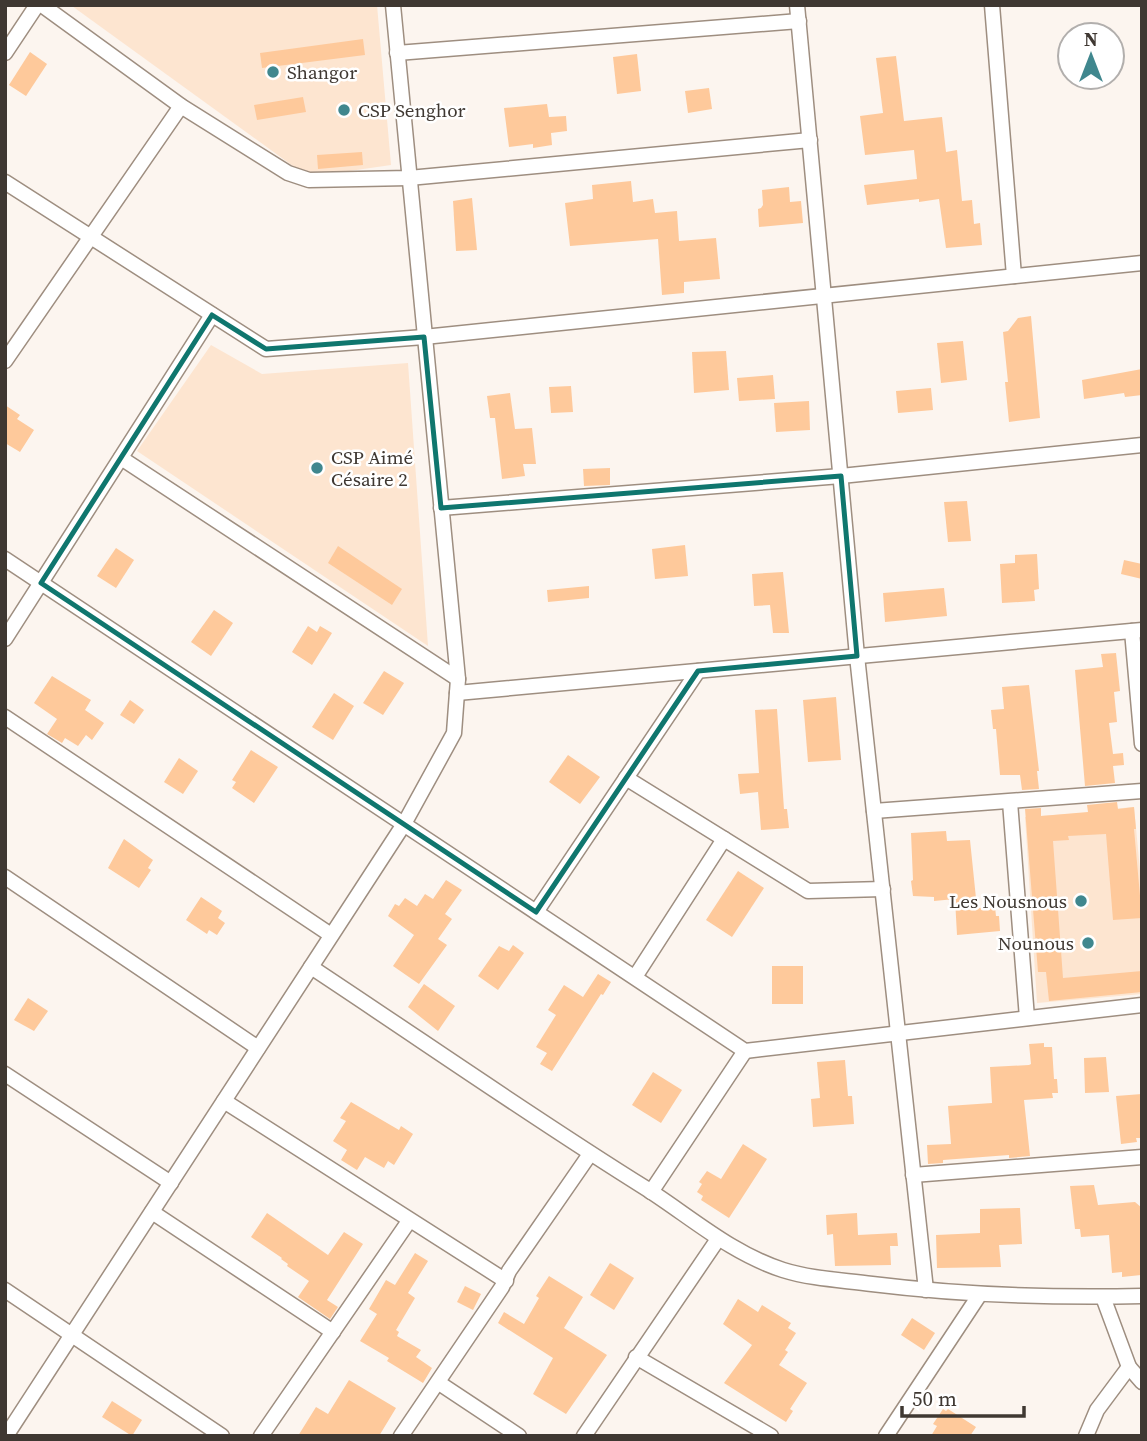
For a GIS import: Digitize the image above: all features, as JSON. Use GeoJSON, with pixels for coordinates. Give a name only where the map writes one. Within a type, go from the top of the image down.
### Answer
{"type":"FeatureCollection","features":[{"type":"Feature","properties":{"kind":"street"},"geometry":{"type":"LineString","coordinates":[[5,52],[39,5],[181,106],[298,178],[309,180],[409,178],[810,140]]}},
{"type":"Feature","properties":{"kind":"street"},"geometry":{"type":"LineString","coordinates":[[6,1436],[404,824],[454,733],[457,686],[393,5]]}},
{"type":"Feature","properties":{"kind":"street"},"geometry":{"type":"LineString","coordinates":[[797,5],[858,656],[926,1290]]}},
{"type":"Feature","properties":{"kind":"street"},"geometry":{"type":"LineString","coordinates":[[992,5],[1014,276]]}},
{"type":"Feature","properties":{"kind":"street"},"geometry":{"type":"LineString","coordinates":[[397,53],[799,21]]}},
{"type":"Feature","properties":{"kind":"street"},"geometry":{"type":"LineString","coordinates":[[5,361],[181,106]]}},
{"type":"Feature","properties":{"kind":"street"},"geometry":{"type":"LineString","coordinates":[[5,182],[266,349],[425,337],[1142,263]]}},
{"type":"Feature","properties":{"kind":"street"},"geometry":{"type":"LineString","coordinates":[[5,639],[212,315]]}},
{"type":"Feature","properties":{"kind":"street"},"geometry":{"type":"LineString","coordinates":[[441,508],[841,476],[1142,445]]}},
{"type":"Feature","properties":{"kind":"street"},"geometry":{"type":"LineString","coordinates":[[121,458],[457,686],[698,671],[1137,631],[1142,744]]}},
{"type":"Feature","properties":{"kind":"street"},"geometry":{"type":"LineString","coordinates":[[5,559],[746,1051],[1142,1005]]}},
{"type":"Feature","properties":{"kind":"street"},"geometry":{"type":"LineString","coordinates":[[537,912],[698,671]]}},
{"type":"Feature","properties":{"kind":"street"},"geometry":{"type":"LineString","coordinates":[[5,717],[331,935]]}},
{"type":"Feature","properties":{"kind":"street"},"geometry":{"type":"LineString","coordinates":[[626,778],[807,891],[883,889]]}},
{"type":"Feature","properties":{"kind":"street"},"geometry":{"type":"LineString","coordinates":[[874,811],[1142,791]]}},
{"type":"Feature","properties":{"kind":"street"},"geometry":{"type":"LineString","coordinates":[[1010,802],[1027,1018]]}},
{"type":"Feature","properties":{"kind":"street"},"geometry":{"type":"LineString","coordinates":[[635,978],[724,839]]}},
{"type":"Feature","properties":{"kind":"street"},"geometry":{"type":"LineString","coordinates":[[5,877],[258,1048]]}},
{"type":"Feature","properties":{"kind":"street"},"geometry":{"type":"LineString","coordinates":[[311,967],[718,1239],[738,1251],[793,1273],[980,1294],[1142,1296]]}},
{"type":"Feature","properties":{"kind":"street"},"geometry":{"type":"LineString","coordinates":[[651,1192],[746,1051]]}},
{"type":"Feature","properties":{"kind":"street"},"geometry":{"type":"LineString","coordinates":[[5,1074],[171,1183]]}},
{"type":"Feature","properties":{"kind":"street"},"geometry":{"type":"LineString","coordinates":[[224,1101],[506,1281]]}},
{"type":"Feature","properties":{"kind":"street"},"geometry":{"type":"LineString","coordinates":[[401,1436],[506,1281],[509,1271],[590,1154]]}},
{"type":"Feature","properties":{"kind":"street"},"geometry":{"type":"LineString","coordinates":[[914,1175],[1142,1157]]}},
{"type":"Feature","properties":{"kind":"street"},"geometry":{"type":"LineString","coordinates":[[152,1212],[333,1332]]}},
{"type":"Feature","properties":{"kind":"street"},"geometry":{"type":"LineString","coordinates":[[261,1436],[409,1220]]}},
{"type":"Feature","properties":{"kind":"street"},"geometry":{"type":"LineString","coordinates":[[584,1436],[718,1239]]}},
{"type":"Feature","properties":{"kind":"street"},"geometry":{"type":"LineString","coordinates":[[5,1290],[222,1436]]}},
{"type":"Feature","properties":{"kind":"street"},"geometry":{"type":"LineString","coordinates":[[886,1436],[980,1294]]}},
{"type":"Feature","properties":{"kind":"street"},"geometry":{"type":"LineString","coordinates":[[1103,1297],[1129,1367],[1142,1382]]}},
{"type":"Feature","properties":{"kind":"street"},"geometry":{"type":"LineString","coordinates":[[636,1357],[771,1436]]}},
{"type":"Feature","properties":{"kind":"street"},"geometry":{"type":"LineString","coordinates":[[1086,1436],[1097,1410],[1129,1367]]}},
{"type":"Feature","properties":{"kind":"street"},"geometry":{"type":"LineString","coordinates":[[439,1383],[519,1436]]}},
{"type":"Feature","properties":{"kind":"highlighted area"},"geometry":{"type":"Polygon","coordinates":[[[212,315],[266,349],[424,337],[441,508],[841,476],[857,656],[698,671],[536,912],[41,583],[212,315]]]}},
{"type":"Feature","properties":{"kind":"shaded area","name":"Shangor"},"geometry":{"type":"Polygon","coordinates":[[[377,5],[391,165],[308,177],[72,6],[377,5]]]}},
{"type":"Feature","properties":{"kind":"shaded area"},"geometry":{"type":"Polygon","coordinates":[[[211,345],[262,374],[408,363],[428,646],[137,451],[211,345]]]}},
{"type":"Feature","properties":{"kind":"shaded area","name":"Nounous"},"geometry":{"type":"Polygon","coordinates":[[[1134,807],[1142,891],[1142,994],[1037,1003],[1025,817],[1134,807]]]}},
{"type":"Feature","properties":{"kind":"building"},"geometry":{"type":"Polygon","coordinates":[[[363,39],[365,55],[262,68],[260,53],[363,39]]]}},
{"type":"Feature","properties":{"kind":"building"},"geometry":{"type":"Polygon","coordinates":[[[30,52],[47,64],[26,96],[9,85],[30,52]]]}},
{"type":"Feature","properties":{"kind":"building"},"geometry":{"type":"Polygon","coordinates":[[[637,54],[641,91],[617,94],[613,57],[637,54]]]}},
{"type":"Feature","properties":{"kind":"building"},"geometry":{"type":"Polygon","coordinates":[[[896,56],[904,121],[942,117],[946,152],[957,150],[962,201],[972,200],[974,224],[980,223],[982,245],[946,248],[939,199],[867,205],[864,185],[917,179],[914,150],[865,155],[860,116],[883,113],[876,58],[896,56]]]}},
{"type":"Feature","properties":{"kind":"building"},"geometry":{"type":"Polygon","coordinates":[[[709,88],[712,109],[688,113],[685,91],[709,88]]]}},
{"type":"Feature","properties":{"kind":"building"},"geometry":{"type":"Polygon","coordinates":[[[303,97],[306,112],[257,120],[254,105],[303,97]]]}},
{"type":"Feature","properties":{"kind":"building"},"geometry":{"type":"Polygon","coordinates":[[[547,104],[549,117],[566,116],[567,131],[551,133],[552,145],[533,148],[533,144],[509,147],[504,108],[547,104]]]}},
{"type":"Feature","properties":{"kind":"building"},"geometry":{"type":"Polygon","coordinates":[[[362,152],[363,165],[318,169],[317,155],[362,152]]]}},
{"type":"Feature","properties":{"kind":"building"},"geometry":{"type":"Polygon","coordinates":[[[631,181],[633,202],[653,199],[655,213],[677,211],[679,241],[716,238],[720,279],[684,282],[684,293],[662,295],[658,239],[570,246],[565,203],[593,199],[592,185],[631,181]]]}},
{"type":"Feature","properties":{"kind":"building"},"geometry":{"type":"Polygon","coordinates":[[[789,187],[790,202],[801,201],[803,223],[759,227],[758,209],[763,205],[762,190],[789,187]]]}},
{"type":"Feature","properties":{"kind":"building"},"geometry":{"type":"Polygon","coordinates":[[[472,198],[477,250],[456,251],[453,201],[472,198]]]}},
{"type":"Feature","properties":{"kind":"building"},"geometry":{"type":"Polygon","coordinates":[[[1031,316],[1040,418],[1009,422],[1003,332],[1008,331],[1018,318],[1031,316]]]}},
{"type":"Feature","properties":{"kind":"building"},"geometry":{"type":"Polygon","coordinates":[[[963,341],[967,380],[941,383],[937,343],[963,341]]]}},
{"type":"Feature","properties":{"kind":"building"},"geometry":{"type":"Polygon","coordinates":[[[726,351],[729,390],[694,393],[692,352],[726,351]]]}},
{"type":"Feature","properties":{"kind":"building"},"geometry":{"type":"Polygon","coordinates":[[[1142,369],[1142,395],[1125,397],[1124,393],[1084,399],[1082,380],[1142,369]]]}},
{"type":"Feature","properties":{"kind":"building"},"geometry":{"type":"Polygon","coordinates":[[[773,375],[775,399],[739,401],[737,378],[773,375]]]}},
{"type":"Feature","properties":{"kind":"building"},"geometry":{"type":"Polygon","coordinates":[[[571,386],[573,412],[551,413],[549,387],[571,386]]]}},
{"type":"Feature","properties":{"kind":"building"},"geometry":{"type":"Polygon","coordinates":[[[931,388],[933,410],[898,413],[896,391],[931,388]]]}},
{"type":"Feature","properties":{"kind":"building"},"geometry":{"type":"Polygon","coordinates":[[[510,393],[515,429],[532,428],[536,464],[523,464],[525,476],[502,479],[495,418],[490,418],[487,396],[510,393]]]}},
{"type":"Feature","properties":{"kind":"building"},"geometry":{"type":"Polygon","coordinates":[[[809,401],[810,430],[776,432],[774,403],[809,401]]]}},
{"type":"Feature","properties":{"kind":"building"},"geometry":{"type":"Polygon","coordinates":[[[5,405],[20,415],[17,419],[34,430],[20,452],[5,443],[5,405]]]}},
{"type":"Feature","properties":{"kind":"building"},"geometry":{"type":"Polygon","coordinates":[[[610,468],[610,485],[584,486],[583,469],[610,468]]]}},
{"type":"Feature","properties":{"kind":"building"},"geometry":{"type":"Polygon","coordinates":[[[967,501],[971,541],[948,542],[944,502],[967,501]]]}},
{"type":"Feature","properties":{"kind":"building"},"geometry":{"type":"Polygon","coordinates":[[[685,545],[688,576],[655,579],[652,549],[685,545]]]}},
{"type":"Feature","properties":{"kind":"building"},"geometry":{"type":"Polygon","coordinates":[[[338,546],[402,589],[392,605],[328,563],[338,546]]]}},
{"type":"Feature","properties":{"kind":"building"},"geometry":{"type":"Polygon","coordinates":[[[116,548],[134,560],[116,588],[97,576],[116,548]]]}},
{"type":"Feature","properties":{"kind":"building"},"geometry":{"type":"Polygon","coordinates":[[[1037,554],[1039,589],[1034,590],[1035,601],[1002,603],[1000,564],[1015,563],[1015,555],[1037,554]]]}},
{"type":"Feature","properties":{"kind":"building"},"geometry":{"type":"Polygon","coordinates":[[[1124,560],[1142,564],[1142,579],[1121,574],[1124,560]]]}},
{"type":"Feature","properties":{"kind":"building"},"geometry":{"type":"Polygon","coordinates":[[[783,572],[789,633],[773,633],[770,605],[754,606],[752,574],[783,572]]]}},
{"type":"Feature","properties":{"kind":"building"},"geometry":{"type":"Polygon","coordinates":[[[589,586],[589,598],[548,602],[547,590],[589,586]]]}},
{"type":"Feature","properties":{"kind":"building"},"geometry":{"type":"Polygon","coordinates":[[[944,588],[947,616],[885,622],[883,593],[944,588]]]}},
{"type":"Feature","properties":{"kind":"building"},"geometry":{"type":"Polygon","coordinates":[[[214,610],[233,623],[211,656],[191,642],[214,610]]]}},
{"type":"Feature","properties":{"kind":"building"},"geometry":{"type":"Polygon","coordinates":[[[308,626],[317,632],[320,626],[332,633],[312,665],[292,652],[308,626]]]}},
{"type":"Feature","properties":{"kind":"building"},"geometry":{"type":"Polygon","coordinates":[[[1116,653],[1120,691],[1114,692],[1117,722],[1109,723],[1113,754],[1123,753],[1124,765],[1113,766],[1115,783],[1085,786],[1075,670],[1103,667],[1101,654],[1116,653]]]}},
{"type":"Feature","properties":{"kind":"building"},"geometry":{"type":"Polygon","coordinates":[[[384,671],[404,683],[383,715],[363,703],[384,671]]]}},
{"type":"Feature","properties":{"kind":"building"},"geometry":{"type":"Polygon","coordinates":[[[52,676],[91,700],[85,710],[104,723],[92,740],[86,735],[78,746],[65,738],[62,743],[47,734],[57,719],[34,703],[52,676]]]}},
{"type":"Feature","properties":{"kind":"building"},"geometry":{"type":"Polygon","coordinates":[[[1029,685],[1039,789],[1022,790],[1020,775],[1000,775],[996,729],[993,729],[991,710],[1004,709],[1002,687],[1029,685]]]}},
{"type":"Feature","properties":{"kind":"building"},"geometry":{"type":"Polygon","coordinates":[[[334,693],[354,706],[333,740],[312,727],[334,693]]]}},
{"type":"Feature","properties":{"kind":"building"},"geometry":{"type":"Polygon","coordinates":[[[836,697],[841,760],[808,762],[803,700],[836,697]]]}},
{"type":"Feature","properties":{"kind":"building"},"geometry":{"type":"Polygon","coordinates":[[[130,700],[144,710],[134,724],[120,715],[130,700]]]}},
{"type":"Feature","properties":{"kind":"building"},"geometry":{"type":"Polygon","coordinates":[[[777,709],[784,809],[787,809],[789,828],[761,830],[758,792],[740,794],[738,774],[759,773],[755,710],[777,709]]]}},
{"type":"Feature","properties":{"kind":"building"},"geometry":{"type":"Polygon","coordinates":[[[251,750],[278,767],[254,803],[232,788],[236,782],[232,780],[251,750]]]}},
{"type":"Feature","properties":{"kind":"building"},"geometry":{"type":"Polygon","coordinates":[[[568,755],[600,777],[580,804],[549,782],[568,755]]]}},
{"type":"Feature","properties":{"kind":"building"},"geometry":{"type":"Polygon","coordinates":[[[179,758],[198,771],[183,794],[164,782],[179,758]]]}},
{"type":"Feature","properties":{"kind":"building"},"geometry":{"type":"Polygon","coordinates":[[[1117,802],[1118,809],[1134,807],[1142,918],[1113,920],[1106,834],[1068,836],[1069,840],[1053,841],[1063,978],[1142,971],[1142,992],[1049,1001],[1046,972],[1038,972],[1025,809],[1041,808],[1041,816],[1088,812],[1087,805],[1117,802]]]}},
{"type":"Feature","properties":{"kind":"building"},"geometry":{"type":"Polygon","coordinates":[[[946,831],[947,841],[970,840],[977,908],[995,907],[1000,931],[957,935],[955,899],[934,901],[934,897],[913,896],[911,833],[946,831]]]}},
{"type":"Feature","properties":{"kind":"building"},"geometry":{"type":"Polygon","coordinates":[[[124,839],[153,860],[148,868],[151,870],[139,888],[108,868],[124,839]]]}},
{"type":"Feature","properties":{"kind":"building"},"geometry":{"type":"Polygon","coordinates":[[[738,871],[764,888],[732,937],[706,920],[738,871]]]}},
{"type":"Feature","properties":{"kind":"building"},"geometry":{"type":"Polygon","coordinates":[[[446,880],[462,890],[445,914],[452,919],[438,939],[447,945],[419,984],[393,966],[414,935],[388,916],[395,904],[399,906],[405,898],[417,906],[425,894],[433,899],[446,880]]]}},
{"type":"Feature","properties":{"kind":"building"},"geometry":{"type":"Polygon","coordinates":[[[201,897],[222,911],[218,918],[225,923],[217,935],[209,930],[207,934],[186,920],[201,897]]]}},
{"type":"Feature","properties":{"kind":"building"},"geometry":{"type":"Polygon","coordinates":[[[513,945],[524,953],[498,990],[478,976],[499,946],[509,951],[513,945]]]}},
{"type":"Feature","properties":{"kind":"building"},"geometry":{"type":"Polygon","coordinates":[[[772,966],[803,966],[803,1004],[772,1004],[772,966]]]}},
{"type":"Feature","properties":{"kind":"building"},"geometry":{"type":"Polygon","coordinates":[[[598,974],[611,982],[552,1071],[540,1064],[547,1053],[536,1047],[556,1015],[548,1010],[564,985],[583,997],[598,974]]]}},
{"type":"Feature","properties":{"kind":"building"},"geometry":{"type":"Polygon","coordinates":[[[424,984],[455,1006],[438,1031],[408,1007],[424,984]]]}},
{"type":"Feature","properties":{"kind":"building"},"geometry":{"type":"Polygon","coordinates":[[[28,998],[48,1011],[34,1031],[14,1020],[28,998]]]}},
{"type":"Feature","properties":{"kind":"building"},"geometry":{"type":"Polygon","coordinates":[[[1044,1043],[1044,1047],[1052,1047],[1054,1079],[1057,1079],[1058,1093],[1052,1093],[1053,1098],[1024,1100],[1030,1156],[943,1160],[943,1163],[928,1164],[927,1145],[951,1144],[948,1106],[992,1103],[990,1067],[1029,1065],[1029,1044],[1044,1043]]]}},
{"type":"Feature","properties":{"kind":"building"},"geometry":{"type":"Polygon","coordinates":[[[1106,1057],[1109,1092],[1085,1093],[1084,1058],[1106,1057]]]}},
{"type":"Feature","properties":{"kind":"building"},"geometry":{"type":"Polygon","coordinates":[[[845,1060],[854,1124],[813,1127],[811,1099],[820,1098],[817,1062],[845,1060]]]}},
{"type":"Feature","properties":{"kind":"building"},"geometry":{"type":"Polygon","coordinates":[[[653,1072],[682,1090],[661,1123],[632,1105],[653,1072]]]}},
{"type":"Feature","properties":{"kind":"building"},"geometry":{"type":"Polygon","coordinates":[[[1142,1094],[1142,1138],[1136,1138],[1137,1142],[1121,1144],[1116,1096],[1142,1094]]]}},
{"type":"Feature","properties":{"kind":"building"},"geometry":{"type":"Polygon","coordinates":[[[351,1102],[399,1130],[401,1126],[413,1134],[394,1165],[388,1161],[384,1168],[365,1157],[357,1170],[341,1160],[347,1150],[333,1141],[346,1121],[340,1118],[351,1102]]]}},
{"type":"Feature","properties":{"kind":"building"},"geometry":{"type":"Polygon","coordinates":[[[743,1144],[767,1159],[729,1218],[701,1200],[703,1196],[697,1192],[702,1184],[699,1182],[707,1171],[721,1179],[743,1144]]]}},
{"type":"Feature","properties":{"kind":"building"},"geometry":{"type":"Polygon","coordinates":[[[1094,1185],[1098,1205],[1135,1202],[1142,1208],[1141,1275],[1122,1277],[1122,1272],[1112,1273],[1109,1235],[1081,1237],[1080,1229],[1075,1229],[1070,1186],[1094,1185]]]}},
{"type":"Feature","properties":{"kind":"building"},"geometry":{"type":"Polygon","coordinates":[[[1020,1208],[1022,1244],[999,1245],[1001,1267],[937,1268],[936,1235],[980,1233],[980,1209],[1020,1208]]]}},
{"type":"Feature","properties":{"kind":"building"},"geometry":{"type":"Polygon","coordinates":[[[267,1213],[328,1255],[344,1232],[363,1244],[327,1300],[338,1307],[330,1319],[298,1297],[309,1281],[251,1237],[267,1213]]]}},
{"type":"Feature","properties":{"kind":"building"},"geometry":{"type":"Polygon","coordinates":[[[857,1213],[858,1235],[897,1233],[898,1246],[890,1246],[891,1265],[835,1266],[833,1234],[827,1235],[826,1215],[857,1213]]]}},
{"type":"Feature","properties":{"kind":"building"},"geometry":{"type":"Polygon","coordinates":[[[415,1253],[428,1261],[408,1293],[415,1298],[396,1330],[399,1332],[397,1336],[421,1350],[416,1357],[432,1368],[423,1383],[360,1341],[377,1314],[369,1309],[386,1280],[395,1285],[415,1253]]]}},
{"type":"Feature","properties":{"kind":"building"},"geometry":{"type":"Polygon","coordinates":[[[610,1263],[634,1278],[614,1310],[590,1295],[610,1263]]]}},
{"type":"Feature","properties":{"kind":"building"},"geometry":{"type":"Polygon","coordinates":[[[549,1276],[583,1297],[564,1328],[607,1355],[566,1414],[533,1394],[553,1358],[498,1323],[504,1312],[524,1324],[539,1298],[536,1296],[549,1276]]]}},
{"type":"Feature","properties":{"kind":"building"},"geometry":{"type":"Polygon","coordinates":[[[465,1286],[481,1294],[473,1310],[457,1302],[465,1286]]]}},
{"type":"Feature","properties":{"kind":"building"},"geometry":{"type":"Polygon","coordinates":[[[738,1299],[758,1312],[762,1305],[791,1323],[788,1328],[796,1333],[779,1365],[807,1383],[790,1409],[793,1411],[786,1422],[724,1383],[752,1345],[723,1324],[738,1299]]]}},
{"type":"Feature","properties":{"kind":"building"},"geometry":{"type":"Polygon","coordinates":[[[912,1318],[935,1333],[924,1350],[901,1335],[912,1318]]]}},
{"type":"Feature","properties":{"kind":"building"},"geometry":{"type":"Polygon","coordinates":[[[349,1380],[396,1408],[379,1436],[298,1436],[316,1407],[328,1414],[349,1380]]]}},
{"type":"Feature","properties":{"kind":"building"},"geometry":{"type":"Polygon","coordinates":[[[112,1401],[142,1420],[132,1436],[102,1417],[112,1401]]]}},
{"type":"Feature","properties":{"kind":"building"},"geometry":{"type":"Polygon","coordinates":[[[943,1409],[948,1409],[976,1427],[970,1436],[931,1436],[937,1426],[933,1424],[943,1409]]]}},
{"type":"Feature","properties":{"kind":"place","name":"Shangor"},"geometry":{"type":"Point","coordinates":[273,72]}},
{"type":"Feature","properties":{"kind":"place","name":"CSP Senghor"},"geometry":{"type":"Point","coordinates":[344,110]}},
{"type":"Feature","properties":{"kind":"place","name":"CSP Aimé Césaire 2"},"geometry":{"type":"Point","coordinates":[317,468]}},
{"type":"Feature","properties":{"kind":"place","name":"Les Nousnous"},"geometry":{"type":"Point","coordinates":[1081,901]}},
{"type":"Feature","properties":{"kind":"place","name":"Nounous"},"geometry":{"type":"Point","coordinates":[1088,943]}}]}
